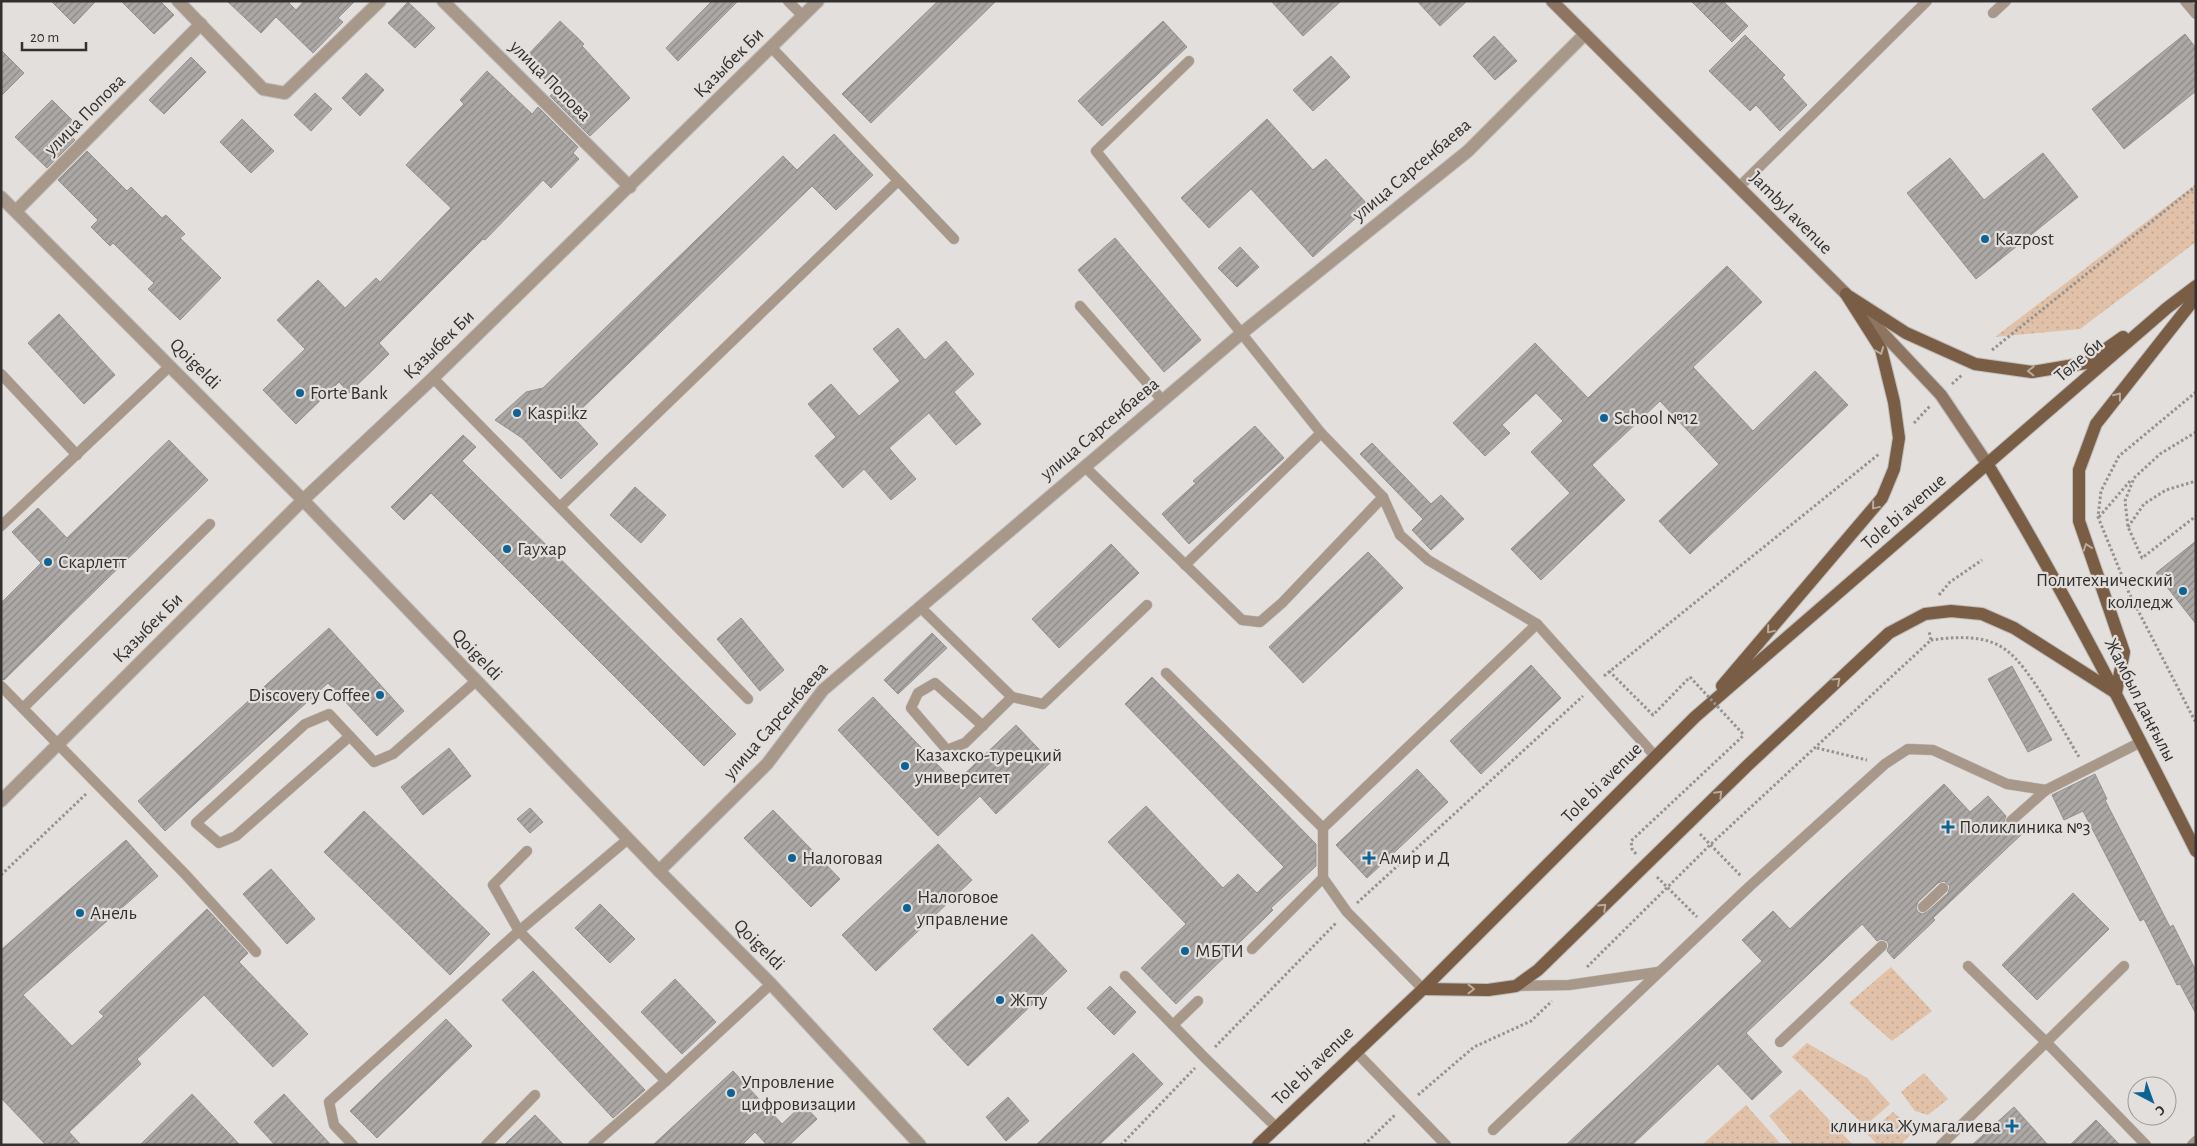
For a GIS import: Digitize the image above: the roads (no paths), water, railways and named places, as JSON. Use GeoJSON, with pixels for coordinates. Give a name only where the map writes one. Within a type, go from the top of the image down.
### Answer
{"type":"FeatureCollection","features":[{"type":"Feature","properties":{"kind":"main road","name":"Jambyl avenue"},"geometry":{"type":"LineString","coordinates":[[1552,1],[1846,294],[1941,395],[1988,465]]}},
{"type":"Feature","properties":{"kind":"main road","name":"Төле би"},"geometry":{"type":"LineString","coordinates":[[1988,465],[2167,308],[2196,286]]}},
{"type":"Feature","properties":{"kind":"main road"},"geometry":{"type":"LineString","coordinates":[[1846,294],[1906,333],[1975,364],[2032,372],[2086,362],[2167,308]]}},
{"type":"Feature","properties":{"kind":"main road"},"geometry":{"type":"LineString","coordinates":[[1695,717],[1882,498],[1894,469],[1900,438],[1894,402],[1881,349],[1846,294]]}},
{"type":"Feature","properties":{"kind":"main road"},"geometry":{"type":"LineString","coordinates":[[1422,989],[1488,990],[1516,986],[1538,970],[1889,633],[1925,614],[1951,611],[1982,614],[2014,628],[2116,693],[2124,652],[2079,520],[2079,470],[2096,424],[2196,297]]}},
{"type":"Feature","properties":{"kind":"main road","name":"Жамбыл даңғылы"},"geometry":{"type":"LineString","coordinates":[[1988,465],[2036,545],[2116,693],[2196,851]]}},
{"type":"Feature","properties":{"kind":"main road","name":"Tole bi avenue"},"geometry":{"type":"LineString","coordinates":[[1258,1145],[1422,989],[1695,717],[1988,465]]}},
{"type":"Feature","properties":{"kind":"street"},"geometry":{"type":"LineString","coordinates":[[178,1],[263,89],[285,94],[380,1]]}},
{"type":"Feature","properties":{"kind":"street","name":"улица Попова"},"geometry":{"type":"LineString","coordinates":[[444,1],[630,187]]}},
{"type":"Feature","properties":{"kind":"street","name":"Қазыбек Би"},"geometry":{"type":"LineString","coordinates":[[1,801],[303,500],[433,378],[818,1]]}},
{"type":"Feature","properties":{"kind":"street","name":"улица Попова"},"geometry":{"type":"LineString","coordinates":[[16,211],[201,24]]}},
{"type":"Feature","properties":{"kind":"street","name":"улица Сарсенбаева"},"geometry":{"type":"LineString","coordinates":[[658,871],[767,764],[823,690],[1242,333],[1468,151],[1584,34]]}},
{"type":"Feature","properties":{"kind":"street","name":"Qoigeldi"},"geometry":{"type":"LineString","coordinates":[[1,197],[303,500],[658,871],[771,984],[920,1145]]}},
{"type":"Feature","properties":{"kind":"lane"},"geometry":{"type":"LineString","coordinates":[[788,1],[803,16]]}},
{"type":"Feature","properties":{"kind":"lane"},"geometry":{"type":"LineString","coordinates":[[1739,187],[1927,1]]}},
{"type":"Feature","properties":{"kind":"lane"},"geometry":{"type":"LineString","coordinates":[[1993,13],[2006,1]]}},
{"type":"Feature","properties":{"kind":"lane"},"geometry":{"type":"LineString","coordinates":[[2185,1],[2196,14]]}},
{"type":"Feature","properties":{"kind":"lane"},"geometry":{"type":"LineString","coordinates":[[771,48],[954,239]]}},
{"type":"Feature","properties":{"kind":"lane"},"geometry":{"type":"LineString","coordinates":[[1189,61],[1096,151],[1321,432],[1382,497],[1400,535],[1428,560],[1537,624],[1655,756]]}},
{"type":"Feature","properties":{"kind":"lane"},"geometry":{"type":"LineString","coordinates":[[560,507],[898,181]]}},
{"type":"Feature","properties":{"kind":"lane"},"geometry":{"type":"LineString","coordinates":[[1080,306],[1163,401]]}},
{"type":"Feature","properties":{"kind":"lane"},"geometry":{"type":"LineString","coordinates":[[1,526],[170,366]]}},
{"type":"Feature","properties":{"kind":"lane"},"geometry":{"type":"LineString","coordinates":[[1,374],[77,455]]}},
{"type":"Feature","properties":{"kind":"lane"},"geometry":{"type":"LineString","coordinates":[[433,378],[748,699]]}},
{"type":"Feature","properties":{"kind":"lane"},"geometry":{"type":"LineString","coordinates":[[1185,565],[1321,432]]}},
{"type":"Feature","properties":{"kind":"lane"},"geometry":{"type":"LineString","coordinates":[[1085,467],[1242,620],[1260,622],[1282,603],[1382,497]]}},
{"type":"Feature","properties":{"kind":"lane"},"geometry":{"type":"LineString","coordinates":[[23,708],[210,524]]}},
{"type":"Feature","properties":{"kind":"lane"},"geometry":{"type":"LineString","coordinates":[[920,607],[1012,698],[1043,704],[1147,605]]}},
{"type":"Feature","properties":{"kind":"lane"},"geometry":{"type":"LineString","coordinates":[[1422,989],[1347,912],[1323,878],[1324,828],[1537,624]]}},
{"type":"Feature","properties":{"kind":"lane"},"geometry":{"type":"LineString","coordinates":[[1166,673],[1324,828]]}},
{"type":"Feature","properties":{"kind":"lane"},"geometry":{"type":"LineString","coordinates":[[350,736],[236,836],[219,843],[196,823],[304,724],[328,714],[350,736],[374,762],[393,754],[476,681]]}},
{"type":"Feature","properties":{"kind":"lane"},"geometry":{"type":"LineString","coordinates":[[983,726],[935,684],[918,693],[911,708],[947,750],[965,743],[983,726],[1012,698]]}},
{"type":"Feature","properties":{"kind":"lane"},"geometry":{"type":"LineString","coordinates":[[1,686],[185,874],[256,952]]}},
{"type":"Feature","properties":{"kind":"lane"},"geometry":{"type":"LineString","coordinates":[[2011,820],[2046,790],[2141,742]]}},
{"type":"Feature","properties":{"kind":"lane"},"geometry":{"type":"LineString","coordinates":[[1493,1130],[1750,886],[1885,764],[1908,749],[1932,750],[2007,784],[2046,790]]}},
{"type":"Feature","properties":{"kind":"lane"},"geometry":{"type":"LineString","coordinates":[[353,1145],[334,1125],[329,1102],[519,930],[628,839]]}},
{"type":"Feature","properties":{"kind":"lane"},"geometry":{"type":"LineString","coordinates":[[527,852],[493,886],[519,930],[666,1081]]}},
{"type":"Feature","properties":{"kind":"lane"},"geometry":{"type":"LineString","coordinates":[[1252,949],[1323,878]]}},
{"type":"Feature","properties":{"kind":"lane"},"geometry":{"type":"LineString","coordinates":[[1923,907],[1943,888]]}},
{"type":"Feature","properties":{"kind":"lane"},"geometry":{"type":"LineString","coordinates":[[1780,1042],[1882,946]]}},
{"type":"Feature","properties":{"kind":"lane"},"geometry":{"type":"LineString","coordinates":[[1968,966],[2046,1042],[2146,1145]]}},
{"type":"Feature","properties":{"kind":"lane"},"geometry":{"type":"LineString","coordinates":[[1941,1145],[2124,966]]}},
{"type":"Feature","properties":{"kind":"lane"},"geometry":{"type":"LineString","coordinates":[[1516,986],[1569,985],[1658,972]]}},
{"type":"Feature","properties":{"kind":"lane"},"geometry":{"type":"LineString","coordinates":[[1125,976],[1277,1128]]}},
{"type":"Feature","properties":{"kind":"lane"},"geometry":{"type":"LineString","coordinates":[[593,1145],[666,1081],[771,984]]}},
{"type":"Feature","properties":{"kind":"lane"},"geometry":{"type":"LineString","coordinates":[[1173,1025],[1198,1001]]}},
{"type":"Feature","properties":{"kind":"lane"},"geometry":{"type":"LineString","coordinates":[[1355,1051],[1446,1145]]}},
{"type":"Feature","properties":{"kind":"lane"},"geometry":{"type":"LineString","coordinates":[[486,1145],[535,1095]]}},
{"type":"Feature","properties":{"kind":"lane"},"geometry":{"type":"LineString","coordinates":[[2192,1145],[2196,1141]]}},
{"type":"Feature","properties":{"kind":"place","name":"Kazpost"},"geometry":{"type":"Point","coordinates":[1985,239]}},
{"type":"Feature","properties":{"kind":"place","name":"Forte Bank"},"geometry":{"type":"Point","coordinates":[300,393]}},
{"type":"Feature","properties":{"kind":"place","name":"Kaspi.kz"},"geometry":{"type":"Point","coordinates":[517,413]}},
{"type":"Feature","properties":{"kind":"place","name":"School №12"},"geometry":{"type":"Point","coordinates":[1604,418]}},
{"type":"Feature","properties":{"kind":"place","name":"Гаухар"},"geometry":{"type":"Point","coordinates":[507,549]}},
{"type":"Feature","properties":{"kind":"place","name":"Скарлетт"},"geometry":{"type":"Point","coordinates":[48,562]}},
{"type":"Feature","properties":{"kind":"place","name":"Политехнический колледж"},"geometry":{"type":"Point","coordinates":[2183,591]}},
{"type":"Feature","properties":{"kind":"place","name":"Discovery Coffee"},"geometry":{"type":"Point","coordinates":[380,695]}},
{"type":"Feature","properties":{"kind":"place","name":"Казахско-турецкий университет"},"geometry":{"type":"Point","coordinates":[905,766]}},
{"type":"Feature","properties":{"kind":"place","name":"Поликлиника №3"},"geometry":{"type":"Point","coordinates":[1948,827]}},
{"type":"Feature","properties":{"kind":"place","name":"Налоговая"},"geometry":{"type":"Point","coordinates":[792,858]}},
{"type":"Feature","properties":{"kind":"place","name":"Амир и Д"},"geometry":{"type":"Point","coordinates":[1369,858]}},
{"type":"Feature","properties":{"kind":"place","name":"Налоговое управление"},"geometry":{"type":"Point","coordinates":[907,908]}},
{"type":"Feature","properties":{"kind":"place","name":"Анель"},"geometry":{"type":"Point","coordinates":[80,913]}},
{"type":"Feature","properties":{"kind":"place","name":"МБТИ"},"geometry":{"type":"Point","coordinates":[1185,951]}},
{"type":"Feature","properties":{"kind":"place","name":"Жгту"},"geometry":{"type":"Point","coordinates":[1000,1000]}},
{"type":"Feature","properties":{"kind":"place","name":"Упровление цифровизации"},"geometry":{"type":"Point","coordinates":[731,1093]}},
{"type":"Feature","properties":{"kind":"place","name":"клиника Жумагалиева"},"geometry":{"type":"Point","coordinates":[2012,1126]}}]}
